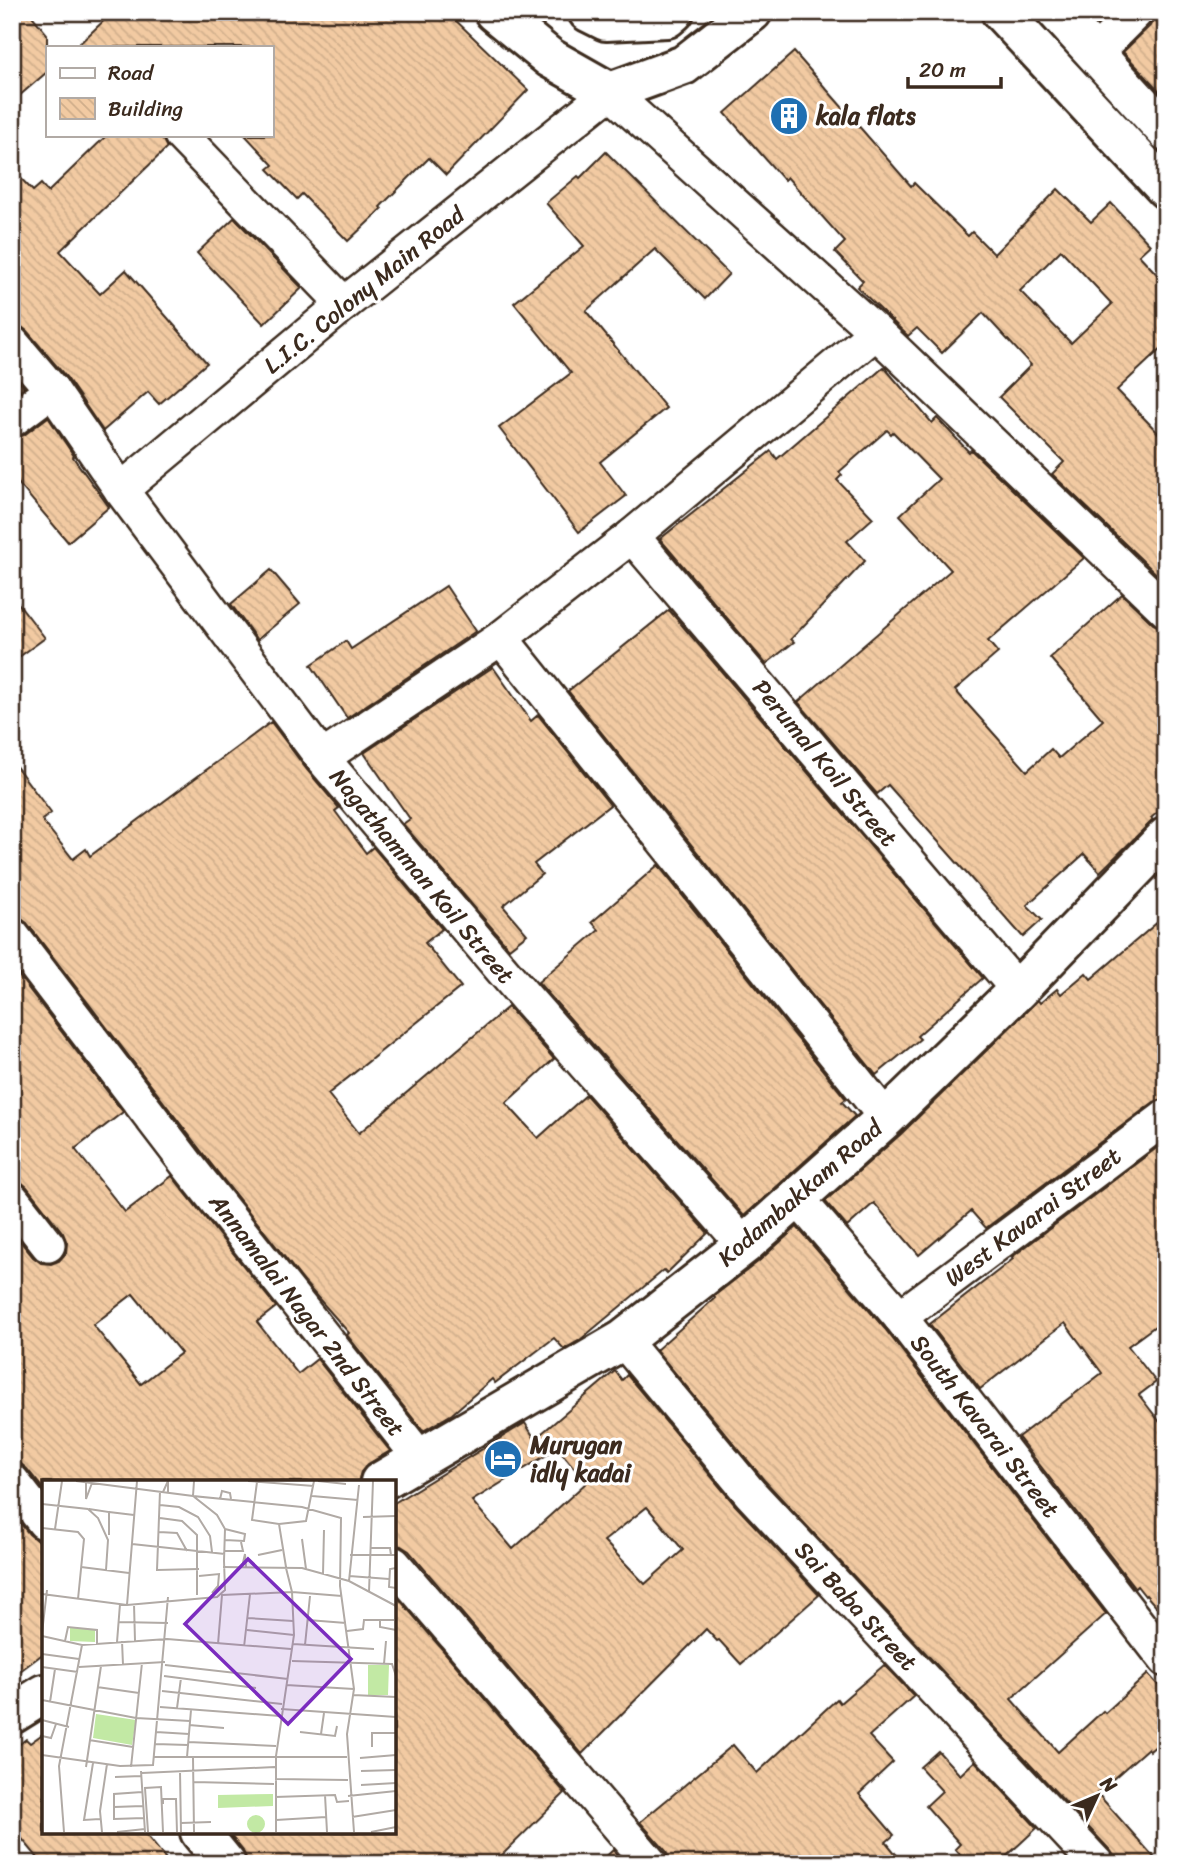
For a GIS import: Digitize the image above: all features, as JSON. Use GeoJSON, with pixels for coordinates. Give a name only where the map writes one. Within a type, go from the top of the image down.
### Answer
{"type":"FeatureCollection","features":[{"type":"Feature","properties":{"kind":"main road"},"geometry":{"type":"LineString","coordinates":[[494,12],[550,58],[610,92],[684,65],[752,12]]}},
{"type":"Feature","properties":{"kind":"main road"},"geometry":{"type":"LineString","coordinates":[[588,12],[606,21],[667,18],[674,12]]}},
{"type":"Feature","properties":{"kind":"main road"},"geometry":{"type":"LineString","coordinates":[[1001,12],[1166,189]]}},
{"type":"Feature","properties":{"kind":"main road"},"geometry":{"type":"LineString","coordinates":[[1058,12],[1101,47],[1166,131]]}},
{"type":"Feature","properties":{"kind":"main road","name":"Kodambakkam Road"},"geometry":{"type":"LineString","coordinates":[[383,1480],[623,1340],[744,1245],[886,1118],[1018,990],[1166,836]]}},
{"type":"Feature","properties":{"kind":"main road"},"geometry":{"type":"LineString","coordinates":[[12,1714],[42,1695]]}},
{"type":"Feature","properties":{"kind":"main road"},"geometry":{"type":"LineString","coordinates":[[202,1834],[226,1864]]}},
{"type":"Feature","properties":{"kind":"street"},"geometry":{"type":"LineString","coordinates":[[1078,12],[1101,47],[1136,12]]}},
{"type":"Feature","properties":{"kind":"street","name":"L.I.C. Colony Main Road"},"geometry":{"type":"LineString","coordinates":[[121,490],[344,304],[610,92]]}},
{"type":"Feature","properties":{"kind":"street"},"geometry":{"type":"LineString","coordinates":[[610,92],[876,332],[1166,610]]}},
{"type":"Feature","properties":{"kind":"street"},"geometry":{"type":"LineString","coordinates":[[182,136],[344,304]]}},
{"type":"Feature","properties":{"kind":"street"},"geometry":{"type":"LineString","coordinates":[[322,758],[501,638],[632,536],[876,332]]}},
{"type":"Feature","properties":{"kind":"street","name":"Nagathamman Koil Street"},"geometry":{"type":"LineString","coordinates":[[12,344],[52,390],[121,490],[322,758],[526,998],[744,1245]]}},
{"type":"Feature","properties":{"kind":"street"},"geometry":{"type":"LineString","coordinates":[[12,420],[52,390]]}},
{"type":"Feature","properties":{"kind":"street","name":"Perumal Koil Street"},"geometry":{"type":"LineString","coordinates":[[632,536],[1018,990]]}},
{"type":"Feature","properties":{"kind":"street"},"geometry":{"type":"LineString","coordinates":[[501,638],[886,1118]]}},
{"type":"Feature","properties":{"kind":"street","name":"Annamalai Nagar 2nd Street"},"geometry":{"type":"LineString","coordinates":[[12,935],[193,1172],[420,1458]]}},
{"type":"Feature","properties":{"kind":"street","name":"West Kavarai Street"},"geometry":{"type":"LineString","coordinates":[[900,1317],[1165,1119]]}},
{"type":"Feature","properties":{"kind":"street","name":"South Kavarai Street"},"geometry":{"type":"LineString","coordinates":[[797,1198],[900,1317],[1166,1660]]}},
{"type":"Feature","properties":{"kind":"street"},"geometry":{"type":"LineString","coordinates":[[12,1199],[48,1245]]}},
{"type":"Feature","properties":{"kind":"street","name":"Sai Baba Street"},"geometry":{"type":"LineString","coordinates":[[623,1340],[750,1493],[1097,1864]]}},
{"type":"Feature","properties":{"kind":"street"},"geometry":{"type":"LineString","coordinates":[[12,1481],[42,1519]]}},
{"type":"Feature","properties":{"kind":"street"},"geometry":{"type":"LineString","coordinates":[[396,1566],[651,1864]]}},
{"type":"Feature","properties":{"kind":"building"},"geometry":{"type":"Polygon","coordinates":[[[12,12],[29,12],[47,34],[46,73],[12,102],[12,12]]]}},
{"type":"Feature","properties":{"kind":"building"},"geometry":{"type":"Polygon","coordinates":[[[113,12],[447,12],[528,90],[446,175],[429,158],[348,241],[302,194],[297,199],[268,169],[273,165],[246,136],[273,136],[273,46],[77,46],[113,12]]]}},
{"type":"Feature","properties":{"kind":"building"},"geometry":{"type":"Polygon","coordinates":[[[1087,12],[1109,12],[1097,24],[1087,12]]]}},
{"type":"Feature","properties":{"kind":"building"},"geometry":{"type":"Polygon","coordinates":[[[1155,12],[1166,12],[1166,98],[1123,52],[1150,26],[1155,12]]]}},
{"type":"Feature","properties":{"kind":"building"},"geometry":{"type":"Polygon","coordinates":[[[794,52],[911,186],[914,183],[968,236],[972,232],[994,254],[1058,189],[1091,222],[1111,203],[1150,245],[1139,255],[1166,284],[1166,344],[1117,390],[1166,441],[1166,583],[1052,474],[1064,462],[999,397],[1031,365],[983,313],[942,353],[917,328],[908,336],[857,287],[863,281],[835,252],[845,242],[787,177],[784,180],[725,113],[794,52]],[[1061,250],[1020,291],[1071,343],[1112,304],[1061,250]]]}},
{"type":"Feature","properties":{"kind":"building"},"geometry":{"type":"Polygon","coordinates":[[[106,136],[162,136],[167,148],[60,251],[100,294],[126,270],[207,363],[159,404],[148,392],[103,431],[67,378],[27,331],[12,324],[12,169],[33,191],[41,184],[48,192],[106,136]]]}},
{"type":"Feature","properties":{"kind":"building"},"geometry":{"type":"Polygon","coordinates":[[[606,152],[729,274],[705,299],[655,249],[586,311],[666,408],[600,462],[626,496],[579,532],[499,428],[571,373],[514,303],[584,246],[546,203],[578,176],[580,178],[606,152]]]}},
{"type":"Feature","properties":{"kind":"building"},"geometry":{"type":"Polygon","coordinates":[[[234,218],[302,288],[264,324],[197,253],[234,218]]]}},
{"type":"Feature","properties":{"kind":"building"},"geometry":{"type":"Polygon","coordinates":[[[884,367],[932,423],[937,418],[969,452],[971,450],[1084,558],[988,641],[998,653],[955,690],[1027,771],[1051,749],[1059,758],[1103,720],[1050,658],[1122,594],[1153,624],[1166,629],[1166,805],[1100,872],[1084,854],[1027,905],[1042,920],[1023,937],[888,785],[877,794],[798,702],[951,570],[900,515],[939,479],[893,432],[891,434],[887,430],[839,472],[842,475],[837,480],[873,518],[847,541],[865,561],[791,639],[794,642],[766,664],[660,539],[771,451],[777,459],[884,367]]]}},
{"type":"Feature","properties":{"kind":"building"},"geometry":{"type":"Polygon","coordinates":[[[12,373],[24,387],[12,396],[12,373]]]}},
{"type":"Feature","properties":{"kind":"building"},"geometry":{"type":"Polygon","coordinates":[[[48,417],[109,507],[68,542],[12,476],[12,439],[24,435],[48,417]]]}},
{"type":"Feature","properties":{"kind":"building"},"geometry":{"type":"Polygon","coordinates":[[[271,570],[300,604],[257,640],[231,604],[271,570]]]}},
{"type":"Feature","properties":{"kind":"building"},"geometry":{"type":"Polygon","coordinates":[[[446,586],[476,631],[347,718],[311,665],[346,641],[351,649],[446,586]]]}},
{"type":"Feature","properties":{"kind":"building"},"geometry":{"type":"Polygon","coordinates":[[[12,595],[45,638],[12,662],[12,595]]]}},
{"type":"Feature","properties":{"kind":"building"},"geometry":{"type":"Polygon","coordinates":[[[669,610],[983,978],[917,1036],[920,1039],[876,1075],[568,691],[669,610]]]}},
{"type":"Feature","properties":{"kind":"building"},"geometry":{"type":"Polygon","coordinates":[[[493,667],[531,721],[538,715],[610,805],[534,864],[542,874],[503,906],[527,934],[509,948],[403,824],[410,819],[364,753],[493,667]]]}},
{"type":"Feature","properties":{"kind":"building"},"geometry":{"type":"Polygon","coordinates":[[[271,722],[339,808],[335,811],[366,853],[373,847],[442,929],[425,943],[461,987],[328,1094],[359,1133],[508,1007],[554,1059],[506,1103],[538,1138],[586,1095],[708,1233],[667,1273],[664,1270],[580,1340],[564,1349],[554,1338],[495,1383],[492,1379],[452,1414],[423,1431],[347,1335],[349,1333],[305,1283],[208,1160],[27,923],[12,916],[12,761],[51,813],[42,820],[73,859],[86,849],[90,856],[271,722]]]}},
{"type":"Feature","properties":{"kind":"building"},"geometry":{"type":"Polygon","coordinates":[[[658,865],[846,1099],[842,1102],[855,1116],[744,1216],[538,982],[599,930],[592,922],[658,865]]]}},
{"type":"Feature","properties":{"kind":"building"},"geometry":{"type":"Polygon","coordinates":[[[1166,915],[1166,1098],[1154,1102],[986,1228],[971,1211],[919,1255],[874,1203],[847,1227],[825,1201],[901,1134],[1038,1000],[1040,1003],[1057,989],[1061,994],[1086,973],[1091,979],[1166,915]]]}},
{"type":"Feature","properties":{"kind":"building"},"geometry":{"type":"Polygon","coordinates":[[[12,967],[123,1112],[75,1149],[125,1212],[172,1176],[276,1307],[257,1322],[298,1374],[317,1359],[390,1451],[368,1464],[359,1480],[42,1480],[42,1488],[20,1463],[12,1462],[12,1231],[41,1263],[59,1261],[66,1253],[67,1243],[63,1233],[20,1181],[12,1180],[12,967]],[[133,1294],[93,1325],[141,1384],[181,1353],[133,1294]]]}},
{"type":"Feature","properties":{"kind":"building"},"geometry":{"type":"Polygon","coordinates":[[[1166,1141],[1166,1318],[1128,1346],[1156,1382],[1139,1395],[1166,1430],[1166,1618],[1137,1586],[1135,1588],[1018,1437],[1102,1373],[1065,1323],[980,1389],[930,1324],[1013,1259],[1012,1257],[1166,1141]]]}},
{"type":"Feature","properties":{"kind":"building"},"geometry":{"type":"Polygon","coordinates":[[[797,1227],[885,1329],[1106,1614],[1011,1699],[1058,1752],[1148,1674],[1166,1694],[1166,1737],[1150,1751],[1148,1748],[1097,1793],[1160,1864],[1116,1864],[1111,1851],[764,1480],[656,1350],[715,1298],[714,1296],[797,1227]]]}},
{"type":"Feature","properties":{"kind":"building"},"geometry":{"type":"Polygon","coordinates":[[[615,1371],[622,1380],[627,1375],[735,1505],[819,1595],[741,1664],[706,1629],[582,1754],[409,1551],[396,1545],[396,1502],[525,1423],[535,1439],[615,1371]],[[558,1448],[472,1501],[513,1549],[586,1483],[558,1448]],[[647,1507],[604,1541],[645,1584],[683,1550],[647,1507]]]}},
{"type":"Feature","properties":{"kind":"building"},"geometry":{"type":"Polygon","coordinates":[[[12,1513],[29,1534],[42,1541],[42,1654],[12,1677],[12,1513]]]}},
{"type":"Feature","properties":{"kind":"building"},"geometry":{"type":"Polygon","coordinates":[[[396,1595],[565,1793],[493,1864],[247,1864],[243,1851],[230,1834],[396,1834],[396,1595]]]}},
{"type":"Feature","properties":{"kind":"building"},"geometry":{"type":"Polygon","coordinates":[[[884,1665],[914,1696],[869,1736],[893,1762],[859,1794],[894,1835],[886,1842],[904,1864],[670,1864],[666,1851],[640,1822],[733,1745],[757,1773],[837,1699],[840,1703],[884,1665]]]}},
{"type":"Feature","properties":{"kind":"building"},"geometry":{"type":"Polygon","coordinates":[[[42,1734],[42,1834],[146,1834],[170,1864],[43,1864],[12,1827],[12,1750],[26,1739],[30,1743],[42,1734]]]}},
{"type":"Feature","properties":{"kind":"building"},"geometry":{"type":"Polygon","coordinates":[[[938,1751],[960,1775],[975,1761],[1037,1828],[998,1864],[968,1864],[955,1849],[960,1844],[926,1806],[942,1791],[920,1767],[938,1751]]]}},
{"type":"Feature","properties":{"kind":"building"},"geometry":{"type":"Polygon","coordinates":[[[613,1850],[625,1864],[598,1864],[613,1850]]]}},
{"type":"Feature","properties":{"kind":"place","name":"kala flats"},"geometry":{"type":"Point","coordinates":[789,116]}},
{"type":"Feature","properties":{"kind":"place","name":"Murugan idly kadai"},"geometry":{"type":"Point","coordinates":[503,1459]}}]}
